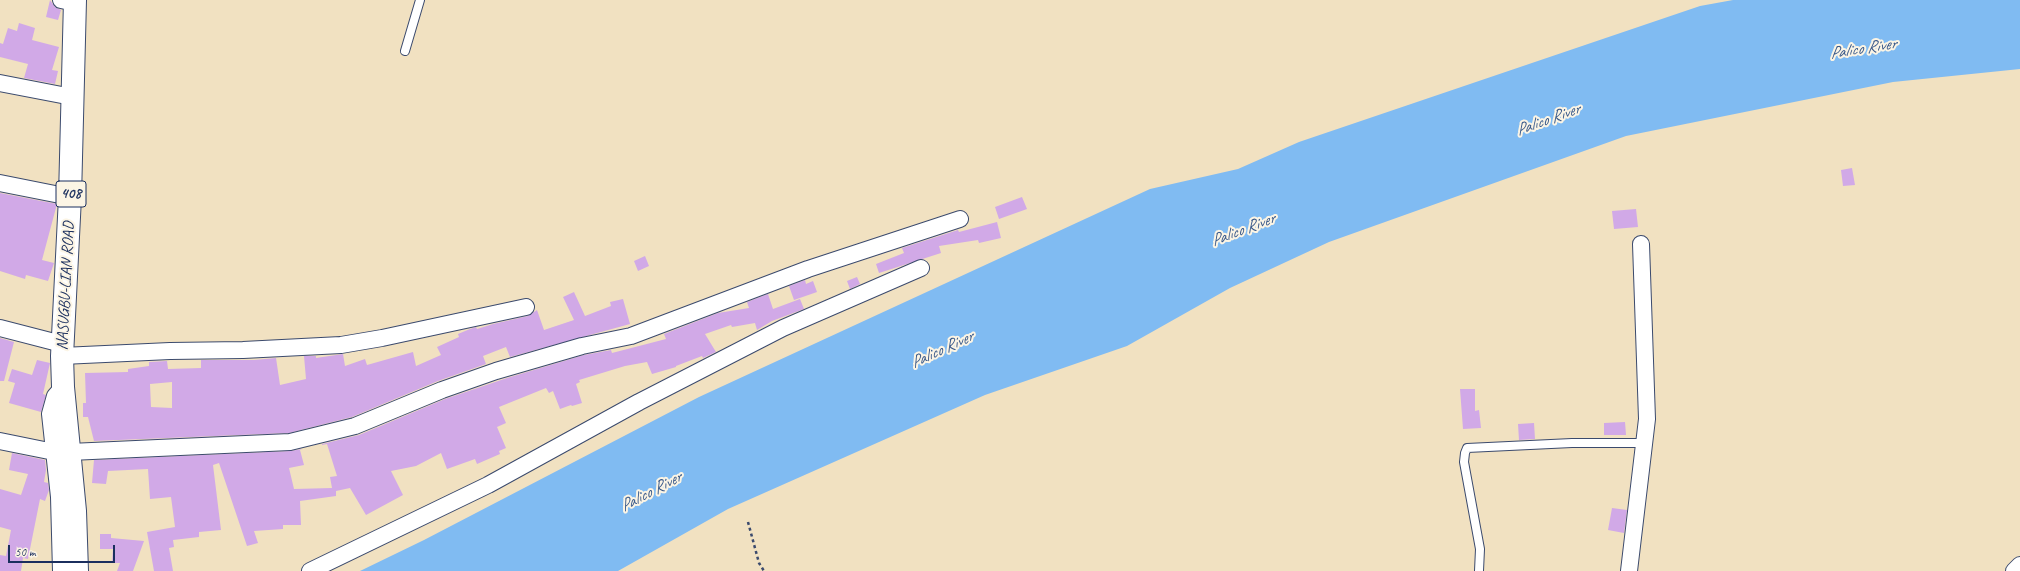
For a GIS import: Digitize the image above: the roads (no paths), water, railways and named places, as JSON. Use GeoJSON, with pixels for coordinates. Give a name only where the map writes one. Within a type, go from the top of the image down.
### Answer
{"type":"FeatureCollection","features":[{"type":"Feature","properties":{"kind":"main road","name":"NASUGBU-LIAN ROAD"},"geometry":{"type":"LineString","coordinates":[[70,1],[72,97],[70,197],[62,350],[62,452],[75,511],[77,571]]}},
{"type":"Feature","properties":{"kind":"street"},"geometry":{"type":"LineString","coordinates":[[0,83],[72,97]]}},
{"type":"Feature","properties":{"kind":"street"},"geometry":{"type":"LineString","coordinates":[[0,183],[70,197]]}},
{"type":"Feature","properties":{"kind":"street"},"geometry":{"type":"LineString","coordinates":[[0,441],[62,452],[290,442],[355,426],[442,390],[496,371],[582,346],[631,336],[808,269],[960,219]]}},
{"type":"Feature","properties":{"kind":"street"},"geometry":{"type":"LineString","coordinates":[[1629,571],[1647,419],[1641,244]]}},
{"type":"Feature","properties":{"kind":"street"},"geometry":{"type":"LineString","coordinates":[[310,571],[488,485],[639,402],[783,328],[921,268]]}},
{"type":"Feature","properties":{"kind":"street"},"geometry":{"type":"LineString","coordinates":[[0,328],[62,350],[341,344],[382,338],[526,307]]}},
{"type":"Feature","properties":{"kind":"street"},"geometry":{"type":"LineString","coordinates":[[61,571],[59,497],[62,452]]}},
{"type":"Feature","properties":{"kind":"street"},"geometry":{"type":"LineString","coordinates":[[2014,571],[2020,565]]}},
{"type":"Feature","properties":{"kind":"lane"},"geometry":{"type":"LineString","coordinates":[[405,51],[420,0]]}},
{"type":"Feature","properties":{"kind":"lane"},"geometry":{"type":"LineString","coordinates":[[1479,571],[1480,549],[1464,462],[1467,448],[1572,443],[1644,443]]}},
{"type":"Feature","properties":{"kind":"water","name":"Palico River"},"geometry":{"type":"Polygon","coordinates":[[[1733,0],[2020,0],[2020,69],[1893,82],[1626,136],[1329,242],[1230,288],[1127,346],[985,395],[728,509],[618,571],[360,571],[424,540],[699,397],[1150,189],[1238,169],[1299,142],[1700,6],[1733,0]]]}}]}
